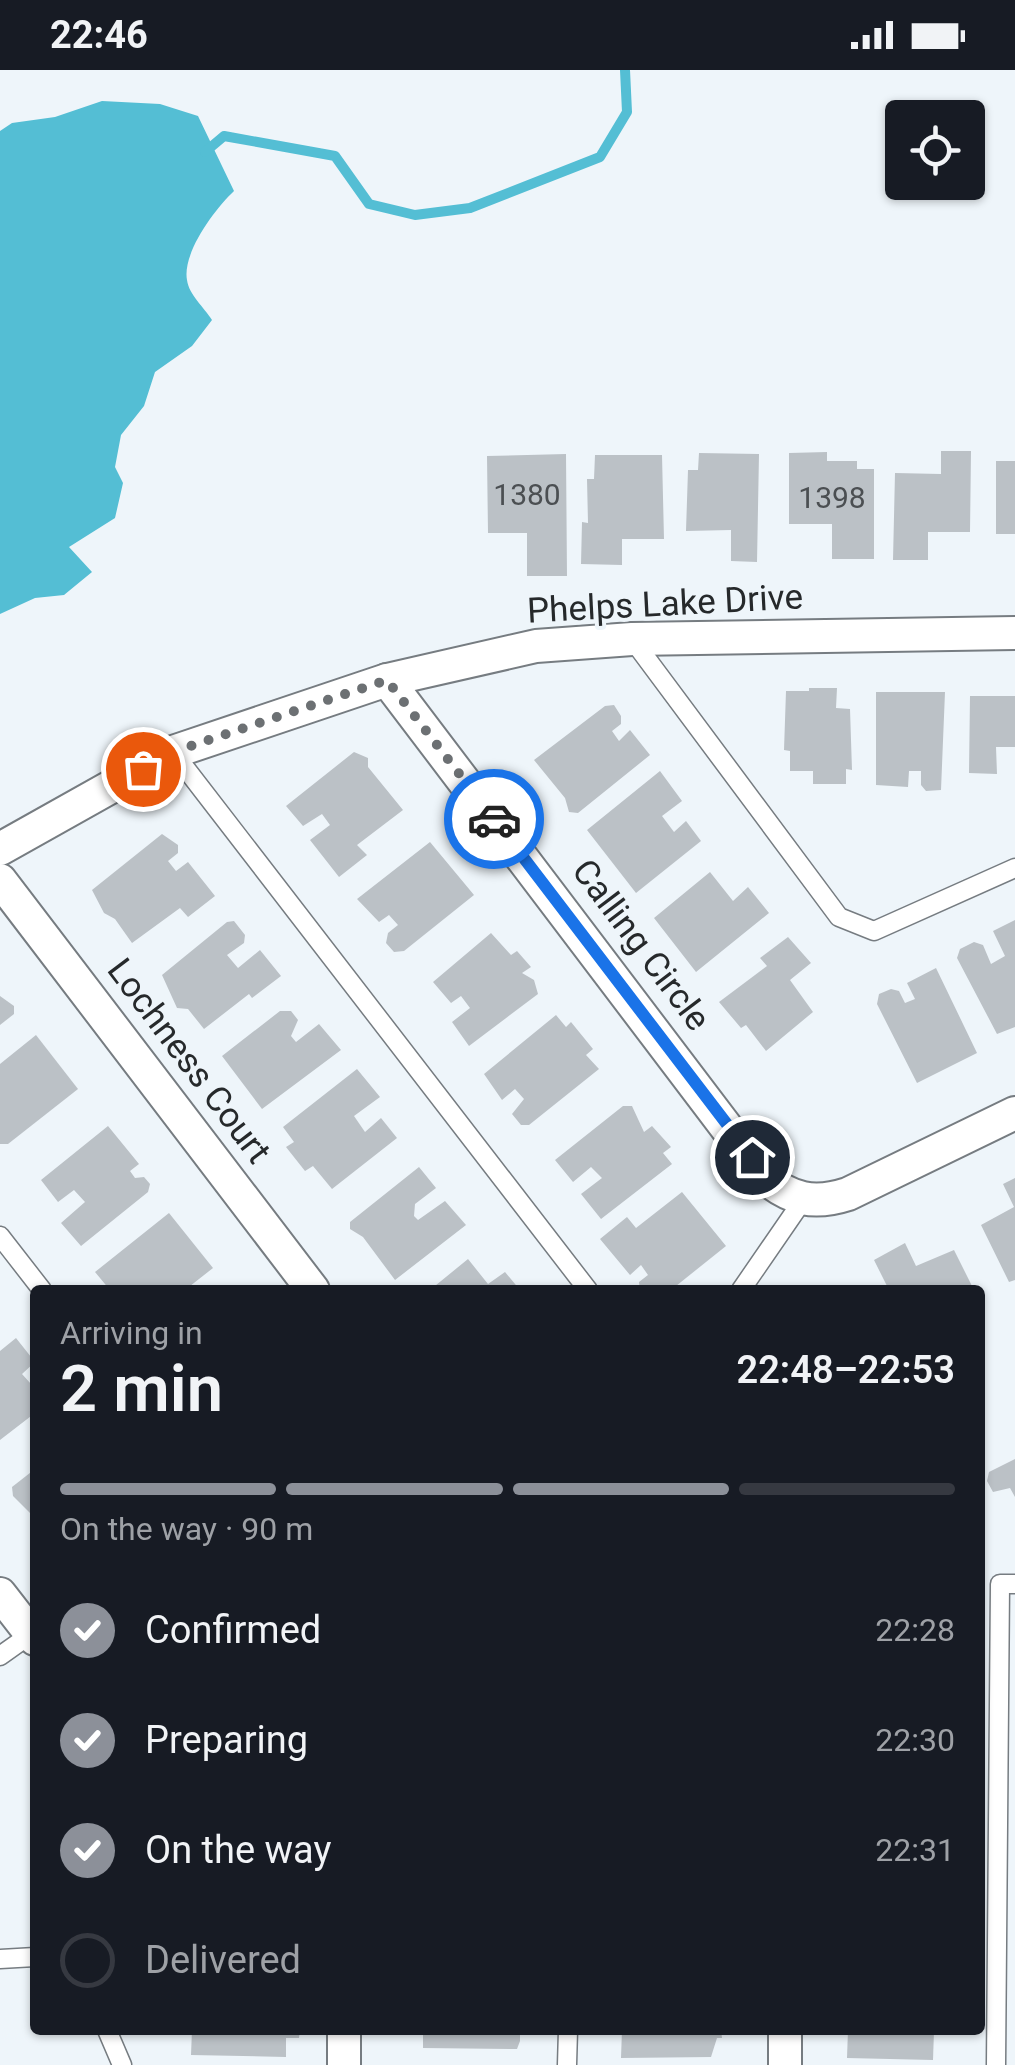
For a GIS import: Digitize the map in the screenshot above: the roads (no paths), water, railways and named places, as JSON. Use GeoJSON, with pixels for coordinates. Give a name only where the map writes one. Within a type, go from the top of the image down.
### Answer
{"type":"FeatureCollection","features":[{"type":"Feature","properties":{"kind":"street","name":"Phelps Lake Drive"},"geometry":{"type":"LineString","coordinates":[[0,849],[173,752],[387,680],[536,646],[632,638],[1015,633]]}},
{"type":"Feature","properties":{"kind":"street","name":"Calling Circle"},"geometry":{"type":"LineString","coordinates":[[387,680],[764,1177],[781,1192],[803,1200]]}},
{"type":"Feature","properties":{"kind":"street","name":"Lochness Court"},"geometry":{"type":"LineString","coordinates":[[0,880],[310,1285]]}},
{"type":"Feature","properties":{"kind":"street"},"geometry":{"type":"LineString","coordinates":[[803,1200],[826,1201],[848,1194],[1015,1113]]}},
{"type":"Feature","properties":{"kind":"street"},"geometry":{"type":"LineString","coordinates":[[0,1594],[30,1632]]}},
{"type":"Feature","properties":{"kind":"street"},"geometry":{"type":"LineString","coordinates":[[344,2035],[344,2065]]}},
{"type":"Feature","properties":{"kind":"street"},"geometry":{"type":"LineString","coordinates":[[785,2035],[785,2065]]}},
{"type":"Feature","properties":{"kind":"lane"},"geometry":{"type":"LineString","coordinates":[[632,638],[839,917],[874,931],[1015,868]]}},
{"type":"Feature","properties":{"kind":"lane"},"geometry":{"type":"LineString","coordinates":[[173,752],[584,1285]]}},
{"type":"Feature","properties":{"kind":"lane"},"geometry":{"type":"LineString","coordinates":[[744,1285],[803,1200]]}},
{"type":"Feature","properties":{"kind":"lane"},"geometry":{"type":"LineString","coordinates":[[0,1236],[38,1285]]}},
{"type":"Feature","properties":{"kind":"lane"},"geometry":{"type":"LineString","coordinates":[[996,2065],[1000,1584],[1015,1584]]}},
{"type":"Feature","properties":{"kind":"lane"},"geometry":{"type":"LineString","coordinates":[[0,1656],[30,1638]]}},
{"type":"Feature","properties":{"kind":"lane"},"geometry":{"type":"LineString","coordinates":[[0,1959],[30,1958]]}},
{"type":"Feature","properties":{"kind":"lane"},"geometry":{"type":"LineString","coordinates":[[109,2035],[122,2065]]}},
{"type":"Feature","properties":{"kind":"lane"},"geometry":{"type":"LineString","coordinates":[[567,2065],[568,2035]]}},
{"type":"Feature","properties":{"kind":"water"},"geometry":{"type":"Polygon","coordinates":[[[102,101],[160,104],[198,116],[234,191],[202,232],[187,269],[191,291],[212,320],[192,346],[155,372],[144,406],[121,435],[115,467],[123,483],[115,518],[69,547],[92,572],[64,595],[35,598],[0,614],[0,131],[12,123],[55,117],[102,101]]]}},
{"type":"Feature","properties":{"kind":"waterway"},"geometry":{"type":"LineString","coordinates":[[205,152],[224,136],[335,156],[369,204],[415,215],[470,208],[600,157],[627,112],[625,70]]}}]}
